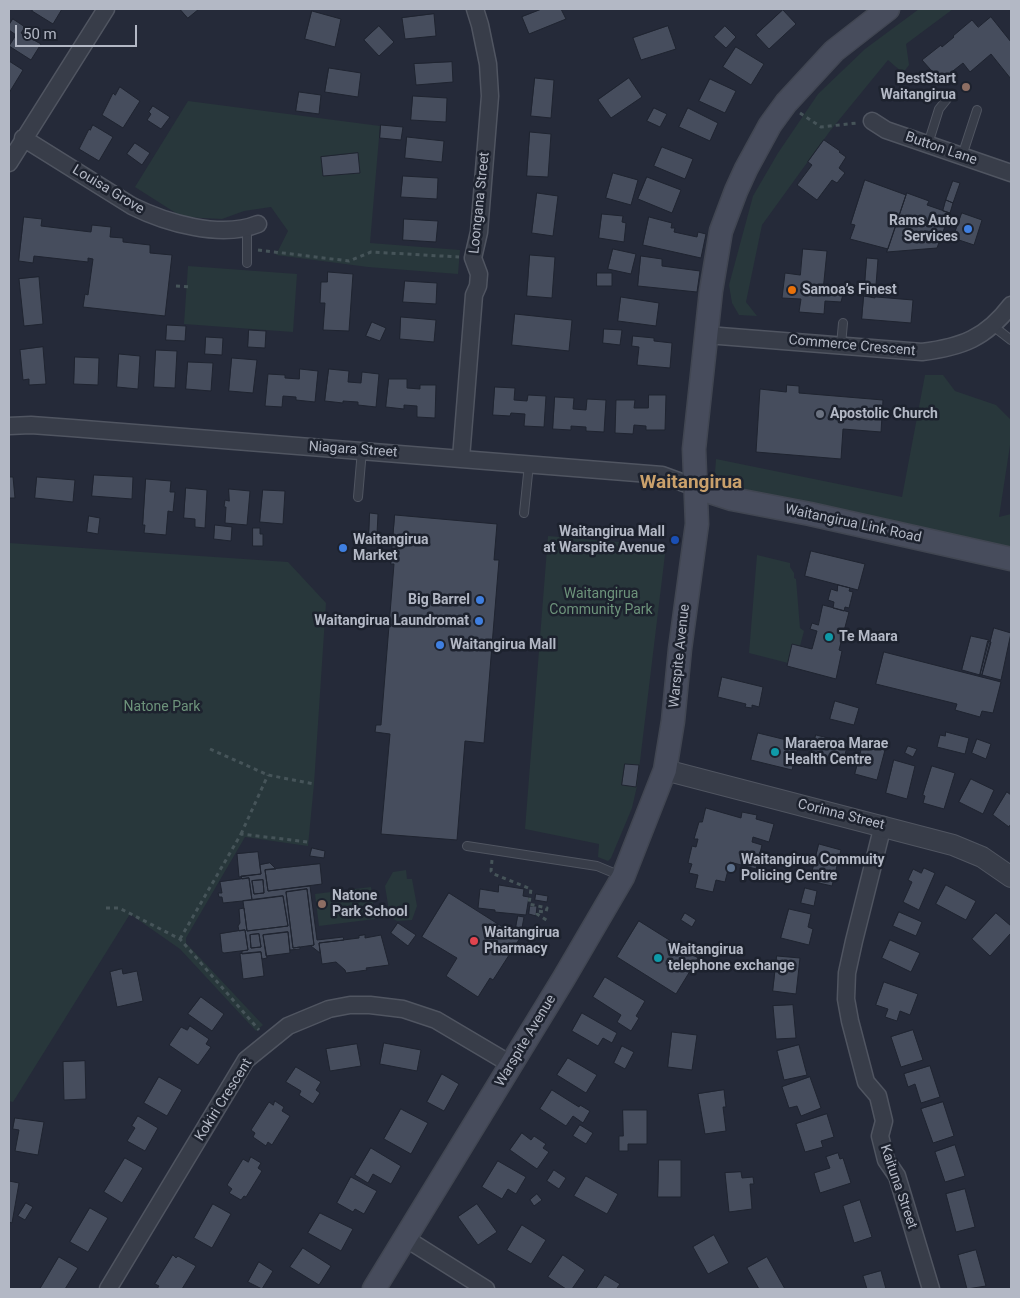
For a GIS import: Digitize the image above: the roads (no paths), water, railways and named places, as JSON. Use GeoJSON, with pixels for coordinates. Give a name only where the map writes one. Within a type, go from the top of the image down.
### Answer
{"type":"FeatureCollection","features":[{"type":"Feature","properties":{"kind":"main road","name":"Warspite Avenue"},"geometry":{"type":"LineString","coordinates":[[374,1289],[585,943],[622,876],[665,770],[673,721],[680,649],[697,524],[694,449],[716,258],[728,210],[756,148],[786,103],[834,51],[888,9]]}},
{"type":"Feature","properties":{"kind":"main road","name":"Waitangirua Link Road"},"geometry":{"type":"LineString","coordinates":[[695,487],[732,499],[810,514],[1011,559]]}},
{"type":"Feature","properties":{"kind":"street"},"geometry":{"type":"LineString","coordinates":[[9,163],[106,9]]}},
{"type":"Feature","properties":{"kind":"street","name":"Loongana Street"},"geometry":{"type":"LineString","coordinates":[[461,458],[474,295],[479,274],[474,258],[479,232],[490,96],[488,64],[475,9]]}},
{"type":"Feature","properties":{"kind":"street","name":"Button Lane"},"geometry":{"type":"LineString","coordinates":[[872,120],[886,130],[1011,173]]}},
{"type":"Feature","properties":{"kind":"street","name":"Louisa Grove"},"geometry":{"type":"LineString","coordinates":[[23,138],[132,206],[150,215],[170,222],[218,230],[252,226]]}},
{"type":"Feature","properties":{"kind":"street","name":"Commerce Crescent"},"geometry":{"type":"LineString","coordinates":[[707,335],[901,351],[941,350],[970,340],[993,326],[1011,305]]}},
{"type":"Feature","properties":{"kind":"street","name":"Niagara Street"},"geometry":{"type":"LineString","coordinates":[[9,426],[31,425],[72,428],[662,475],[695,487]]}},
{"type":"Feature","properties":{"kind":"street","name":"Corinna Street"},"geometry":{"type":"LineString","coordinates":[[665,770],[883,825],[953,845],[982,857],[1011,877]]}},
{"type":"Feature","properties":{"kind":"street","name":"Kaituna Street"},"geometry":{"type":"LineString","coordinates":[[883,825],[847,973],[846,999],[866,1082],[878,1096],[884,1121],[880,1136],[886,1160],[897,1176],[931,1289]]}},
{"type":"Feature","properties":{"kind":"street","name":"Kokiri Crescent"},"geometry":{"type":"LineString","coordinates":[[108,1289],[246,1060],[288,1026],[329,1009],[350,1005],[403,1008],[436,1020],[512,1065]]}},
{"type":"Feature","properties":{"kind":"street"},"geometry":{"type":"LineString","coordinates":[[405,1238],[486,1289]]}},
{"type":"Feature","properties":{"kind":"lane"},"geometry":{"type":"LineString","coordinates":[[928,144],[939,109],[947,99]]}},
{"type":"Feature","properties":{"kind":"lane"},"geometry":{"type":"LineString","coordinates":[[962,156],[977,110]]}},
{"type":"Feature","properties":{"kind":"lane"},"geometry":{"type":"LineString","coordinates":[[247,263],[247,249],[252,226]]}},
{"type":"Feature","properties":{"kind":"lane"},"geometry":{"type":"LineString","coordinates":[[841,345],[843,323]]}},
{"type":"Feature","properties":{"kind":"lane"},"geometry":{"type":"LineString","coordinates":[[993,326],[1011,340]]}},
{"type":"Feature","properties":{"kind":"lane"},"geometry":{"type":"LineString","coordinates":[[358,497],[362,450]]}},
{"type":"Feature","properties":{"kind":"lane"},"geometry":{"type":"LineString","coordinates":[[524,513],[529,464]]}},
{"type":"Feature","properties":{"kind":"lane"},"geometry":{"type":"LineString","coordinates":[[467,846],[597,866],[622,876]]}},
{"type":"Feature","properties":{"kind":"place","name":"BestStart Waitangirua"},"geometry":{"type":"Point","coordinates":[966,87]}},
{"type":"Feature","properties":{"kind":"place","name":"Rams Auto Services"},"geometry":{"type":"Point","coordinates":[968,229]}},
{"type":"Feature","properties":{"kind":"place","name":"Samoa’s Finest"},"geometry":{"type":"Point","coordinates":[792,290]}},
{"type":"Feature","properties":{"kind":"place","name":"Apostolic Church"},"geometry":{"type":"Point","coordinates":[820,414]}},
{"type":"Feature","properties":{"kind":"place","name":"Waitangirua Mall at Warspite Avenue"},"geometry":{"type":"Point","coordinates":[675,540]}},
{"type":"Feature","properties":{"kind":"place","name":"Waitangirua Market"},"geometry":{"type":"Point","coordinates":[343,548]}},
{"type":"Feature","properties":{"kind":"place","name":"Big Barrel"},"geometry":{"type":"Point","coordinates":[480,600]}},
{"type":"Feature","properties":{"kind":"place","name":"Waitangirua Laundromat"},"geometry":{"type":"Point","coordinates":[479,621]}},
{"type":"Feature","properties":{"kind":"place","name":"Te Maara"},"geometry":{"type":"Point","coordinates":[829,637]}},
{"type":"Feature","properties":{"kind":"place","name":"Waitangirua Mall"},"geometry":{"type":"Point","coordinates":[440,645]}},
{"type":"Feature","properties":{"kind":"place","name":"Maraeroa Marae Health Centre"},"geometry":{"type":"Point","coordinates":[775,752]}},
{"type":"Feature","properties":{"kind":"place","name":"Waitangirua Commuity Policing Centre"},"geometry":{"type":"Point","coordinates":[731,868]}},
{"type":"Feature","properties":{"kind":"place","name":"Natone Park School"},"geometry":{"type":"Point","coordinates":[322,904]}},
{"type":"Feature","properties":{"kind":"place","name":"Waitangirua Pharmacy"},"geometry":{"type":"Point","coordinates":[474,941]}},
{"type":"Feature","properties":{"kind":"place","name":"Waitangirua telephone exchange"},"geometry":{"type":"Point","coordinates":[658,958]}},
{"type":"Feature","properties":{"kind":"district","name":"Waitangirua"},"geometry":{"type":"Point","coordinates":[691,483]}},
{"type":"Feature","properties":{"kind":"park label","name":"Waitangirua Community Park"},"geometry":{"type":"Point","coordinates":[601,602]}},
{"type":"Feature","properties":{"kind":"park label","name":"Natone Park"},"geometry":{"type":"Point","coordinates":[162,707]}}]}
